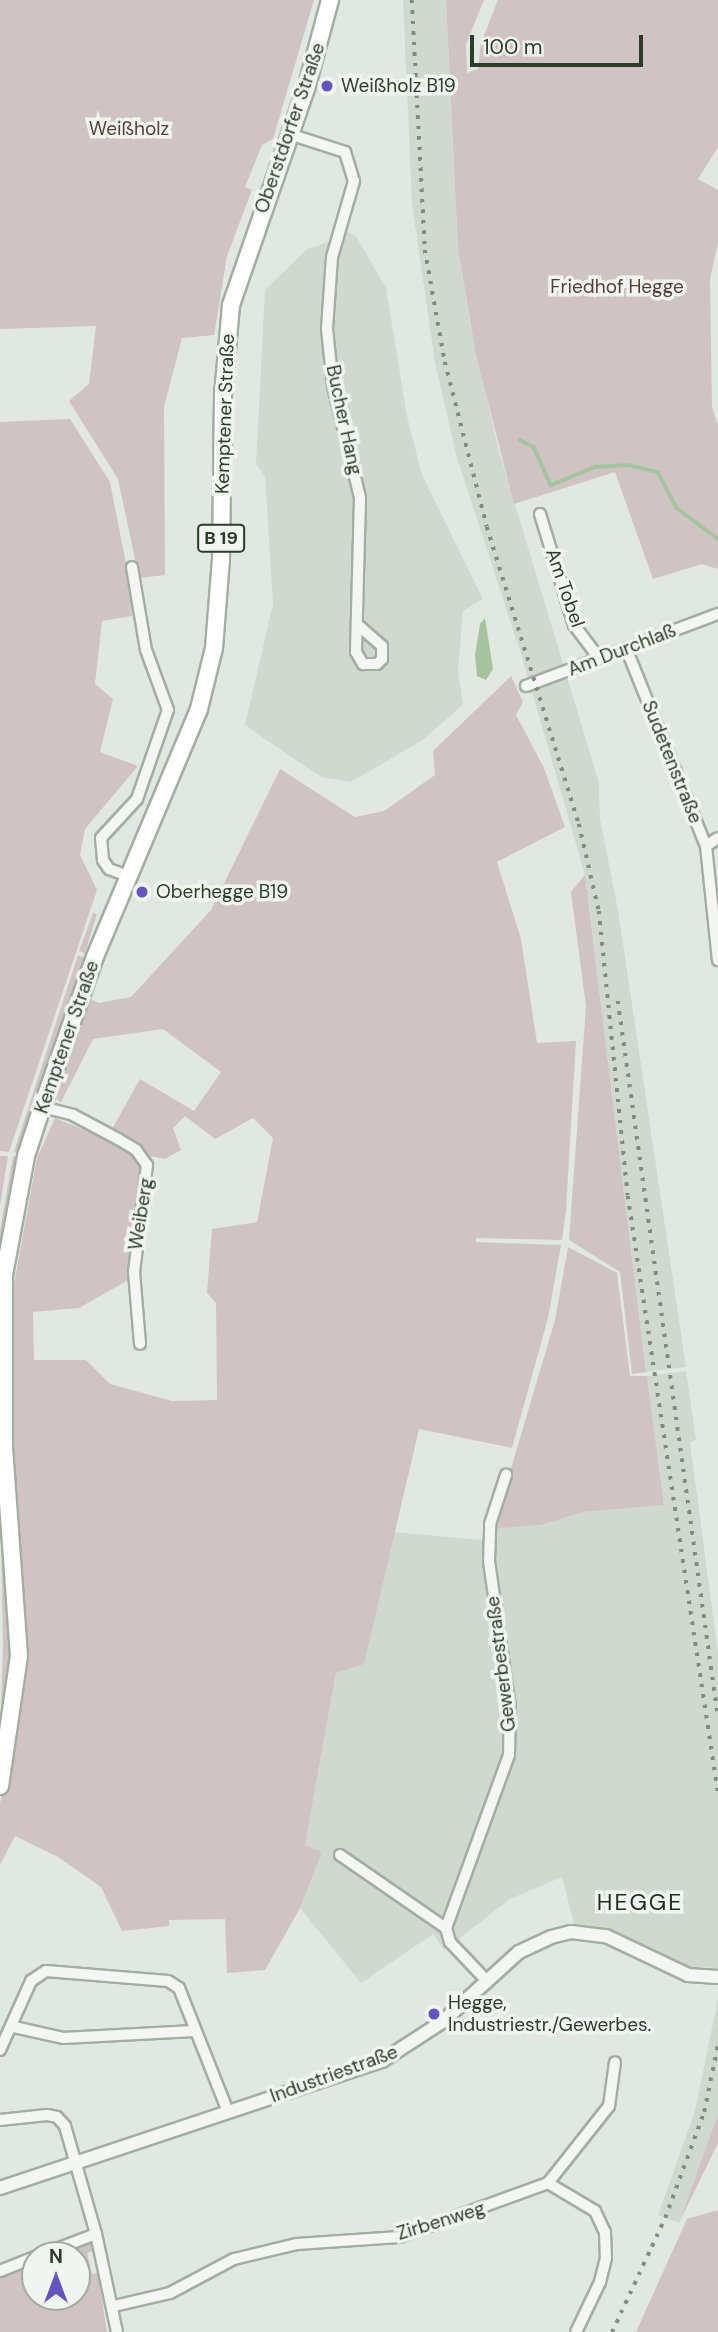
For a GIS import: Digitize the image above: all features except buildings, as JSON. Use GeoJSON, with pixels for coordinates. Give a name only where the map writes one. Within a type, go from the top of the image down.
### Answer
{"type":"FeatureCollection","features":[{"type":"Feature","properties":{"kind":"main road","name":"Oberstdorfer Straße"},"geometry":{"type":"LineString","coordinates":[[231,305],[245,255],[317,55],[330,0]]}},
{"type":"Feature","properties":{"kind":"main road","name":"Kemptener Straße"},"geometry":{"type":"LineString","coordinates":[[0,1786],[19,1656],[4,1446],[4,1275],[26,1156],[42,1107],[128,876],[199,709],[214,648],[221,560],[223,395],[231,305]]}},
{"type":"Feature","properties":{"kind":"street","name":"Bucher Hang"},"geometry":{"type":"LineString","coordinates":[[289,134],[345,152],[354,181],[332,257],[327,330],[333,386],[360,498],[359,626]]}},
{"type":"Feature","properties":{"kind":"street","name":"Am Tobel"},"geometry":{"type":"LineString","coordinates":[[540,513],[574,625],[599,657]]}},
{"type":"Feature","properties":{"kind":"street"},"geometry":{"type":"LineString","coordinates":[[128,876],[109,869],[103,860],[101,838],[137,799],[168,709],[146,650],[132,568]]}},
{"type":"Feature","properties":{"kind":"street","name":"Am Durchlaß"},"geometry":{"type":"LineString","coordinates":[[526,685],[718,614]]}},
{"type":"Feature","properties":{"kind":"street","name":"Sudetenstraße"},"geometry":{"type":"LineString","coordinates":[[626,648],[706,846],[718,960]]}},
{"type":"Feature","properties":{"kind":"street"},"geometry":{"type":"LineString","coordinates":[[706,846],[718,838]]}},
{"type":"Feature","properties":{"kind":"street","name":"Weiberg"},"geometry":{"type":"LineString","coordinates":[[42,1107],[73,1115],[118,1139],[136,1150],[147,1165],[134,1272],[140,1344]]}},
{"type":"Feature","properties":{"kind":"street","name":"Gewerbestraße"},"geometry":{"type":"LineString","coordinates":[[446,1928],[509,1755],[510,1707],[488,1561],[491,1524],[506,1475]]}},
{"type":"Feature","properties":{"kind":"street"},"geometry":{"type":"LineString","coordinates":[[340,1855],[446,1928],[450,1942],[487,1981]]}},
{"type":"Feature","properties":{"kind":"street","name":"Industriestraße"},"geometry":{"type":"LineString","coordinates":[[0,2188],[382,2061],[442,2022],[536,1942],[571,1932],[606,1936],[688,1975],[715,1978]]}},
{"type":"Feature","properties":{"kind":"street"},"geometry":{"type":"LineString","coordinates":[[0,2050],[14,2027],[31,1981],[46,1971],[60,1970],[168,1981],[179,1988],[228,2112]]}},
{"type":"Feature","properties":{"kind":"street"},"geometry":{"type":"LineString","coordinates":[[14,2027],[63,2038],[194,2031]]}},
{"type":"Feature","properties":{"kind":"street"},"geometry":{"type":"LineString","coordinates":[[576,2332],[600,2282],[606,2258],[605,2232],[595,2211],[548,2183],[609,2106],[615,2062]]}},
{"type":"Feature","properties":{"kind":"street"},"geometry":{"type":"LineString","coordinates":[[0,2120],[57,2117],[78,2164],[114,2306],[117,2332]]}},
{"type":"Feature","properties":{"kind":"street","name":"Zirbenweg"},"geometry":{"type":"LineString","coordinates":[[114,2306],[170,2293],[234,2259],[297,2244],[400,2237],[548,2183]]}},
{"type":"Feature","properties":{"kind":"street"},"geometry":{"type":"LineString","coordinates":[[78,2241],[96,2234]]}},
{"type":"Feature","properties":{"kind":"street"},"geometry":{"type":"LineString","coordinates":[[0,2271],[21,2263]]}},
{"type":"Feature","properties":{"kind":"shaded area"},"geometry":{"type":"Polygon","coordinates":[[[403,0],[446,0],[458,249],[470,323],[498,448],[599,783],[600,819],[618,910],[686,1367],[646,1372],[585,875],[522,657],[457,458],[435,363],[412,203],[403,0]]]}},
{"type":"Feature","properties":{"kind":"shaded area"},"geometry":{"type":"Polygon","coordinates":[[[335,227],[356,236],[386,288],[407,416],[422,475],[483,599],[463,611],[458,671],[463,705],[421,741],[351,782],[321,777],[245,725],[273,604],[265,476],[256,464],[265,290],[307,249],[329,242],[335,227]]]}},
{"type":"Feature","properties":{"kind":"shaded area"},"geometry":{"type":"Polygon","coordinates":[[[485,618],[493,669],[486,680],[477,676],[475,655],[480,624],[485,618]]]}},
{"type":"Feature","properties":{"kind":"shaded area"},"geometry":{"type":"Polygon","coordinates":[[[686,1371],[696,1440],[690,1442],[718,1653],[718,1968],[691,1967],[608,1929],[574,1924],[562,1877],[510,1899],[444,1950],[433,1934],[361,1983],[300,1908],[322,1852],[305,1845],[336,1673],[364,1663],[394,1532],[492,1541],[493,1529],[541,1525],[583,1512],[664,1505],[647,1376],[686,1371]]]}},
{"type":"Feature","properties":{"kind":"shaded area"},"geometry":{"type":"Polygon","coordinates":[[[718,1998],[718,2114],[679,2223],[658,2215],[695,2111],[718,1998]]]}},
{"type":"Feature","properties":{"kind":"green space","name":"Weißholz"},"geometry":{"type":"Polygon","coordinates":[[[0,0],[314,0],[273,139],[262,145],[245,187],[252,190],[227,256],[214,335],[182,338],[164,407],[165,575],[139,578],[118,479],[69,401],[89,384],[96,326],[0,329],[0,0]]]}},
{"type":"Feature","properties":{"kind":"green space","name":"Friedhof Hegge"},"geometry":{"type":"Polygon","coordinates":[[[446,0],[484,0],[466,44],[467,73],[478,69],[481,43],[498,0],[718,0],[718,147],[698,179],[718,190],[718,242],[710,279],[712,407],[718,425],[718,569],[702,564],[653,579],[615,472],[514,504],[476,355],[458,249],[446,0]]]}},
{"type":"Feature","properties":{"kind":"green space"},"geometry":{"type":"Polygon","coordinates":[[[70,419],[110,482],[129,579],[132,616],[102,621],[95,684],[113,699],[100,752],[138,766],[85,829],[80,855],[97,890],[9,1152],[0,1151],[0,422],[70,419]]]}},
{"type":"Feature","properties":{"kind":"green space"},"geometry":{"type":"Polygon","coordinates":[[[511,676],[523,702],[516,715],[544,768],[565,827],[497,862],[521,939],[537,1043],[576,1041],[566,1210],[562,1240],[476,1238],[476,1242],[561,1245],[548,1318],[512,1448],[419,1429],[364,1664],[336,1673],[305,1845],[322,1852],[300,1908],[265,1970],[227,1973],[225,1919],[169,1920],[169,1926],[122,1931],[101,1887],[58,1857],[15,1836],[0,1865],[0,1803],[12,1758],[25,1658],[9,1445],[9,1311],[37,1158],[55,1118],[116,1143],[144,1167],[130,1279],[79,1308],[33,1312],[34,1360],[86,1360],[110,1384],[172,1401],[217,1400],[216,1303],[207,1293],[212,1229],[257,1222],[273,1138],[253,1118],[215,1139],[185,1116],[173,1128],[181,1150],[165,1159],[150,1156],[112,1129],[140,1079],[194,1111],[221,1072],[163,1029],[93,1039],[61,1102],[55,1098],[90,999],[99,1003],[131,997],[211,910],[280,769],[355,817],[384,811],[435,775],[433,751],[511,676]]]}},
{"type":"Feature","properties":{"kind":"green space"},"geometry":{"type":"Polygon","coordinates":[[[585,875],[646,1372],[632,1374],[620,1272],[569,1240],[586,1006],[571,892],[585,875]]]}},
{"type":"Feature","properties":{"kind":"green space"},"geometry":{"type":"Polygon","coordinates":[[[93,913],[97,914],[85,953],[79,951],[93,913]]]}},
{"type":"Feature","properties":{"kind":"green space"},"geometry":{"type":"Polygon","coordinates":[[[78,955],[84,958],[20,1153],[14,1152],[78,955]]]}},
{"type":"Feature","properties":{"kind":"green space"},"geometry":{"type":"Polygon","coordinates":[[[0,1156],[8,1156],[0,1206],[0,1156]]]}},
{"type":"Feature","properties":{"kind":"green space"},"geometry":{"type":"Polygon","coordinates":[[[13,1156],[20,1158],[0,1264],[0,1231],[13,1156]]]}},
{"type":"Feature","properties":{"kind":"green space"},"geometry":{"type":"Polygon","coordinates":[[[568,1247],[617,1273],[630,1376],[647,1376],[664,1505],[583,1512],[541,1525],[493,1529],[555,1320],[568,1247]]]}},
{"type":"Feature","properties":{"kind":"green space"},"geometry":{"type":"Polygon","coordinates":[[[0,1477],[13,1655],[0,1741],[3,1646],[0,1477]]]}},
{"type":"Feature","properties":{"kind":"green space"},"geometry":{"type":"Polygon","coordinates":[[[718,2114],[718,2143],[679,2223],[718,2114]]]}},
{"type":"Feature","properties":{"kind":"green space"},"geometry":{"type":"Polygon","coordinates":[[[718,2210],[718,2332],[636,2332],[687,2219],[718,2210]]]}},
{"type":"Feature","properties":{"kind":"green space"},"geometry":{"type":"Polygon","coordinates":[[[21,2265],[21,2311],[91,2311],[91,2270],[92,2274],[98,2273],[107,2332],[0,2332],[0,2273],[21,2265]]]}},
{"type":"Feature","properties":{"kind":"waterway"},"geometry":{"type":"LineString","coordinates":[[520,440],[534,447],[551,485],[595,467],[628,465],[658,472],[677,508],[718,539]]}},
{"type":"Feature","properties":{"kind":"railway"},"geometry":{"type":"LineString","coordinates":[[412,0],[425,250],[445,362],[487,527],[579,824],[599,911],[628,1196],[718,1792]]}},
{"type":"Feature","properties":{"kind":"railway"},"geometry":{"type":"LineString","coordinates":[[618,1001],[718,1716]]}},
{"type":"Feature","properties":{"kind":"railway"},"geometry":{"type":"LineString","coordinates":[[612,2332],[665,2218],[704,2112],[718,2043]]}},
{"type":"Feature","properties":{"kind":"place","name":"Weißholz B19"},"geometry":{"type":"Point","coordinates":[327,86]}},
{"type":"Feature","properties":{"kind":"place","name":"Oberhegge B19"},"geometry":{"type":"Point","coordinates":[142,892]}},
{"type":"Feature","properties":{"kind":"place","name":"Hegge, Industriestr./Gewerbes."},"geometry":{"type":"Point","coordinates":[434,2014]}},
{"type":"Feature","properties":{"kind":"district","name":"HEGGE"},"geometry":{"type":"Point","coordinates":[640,1902]}}]}
